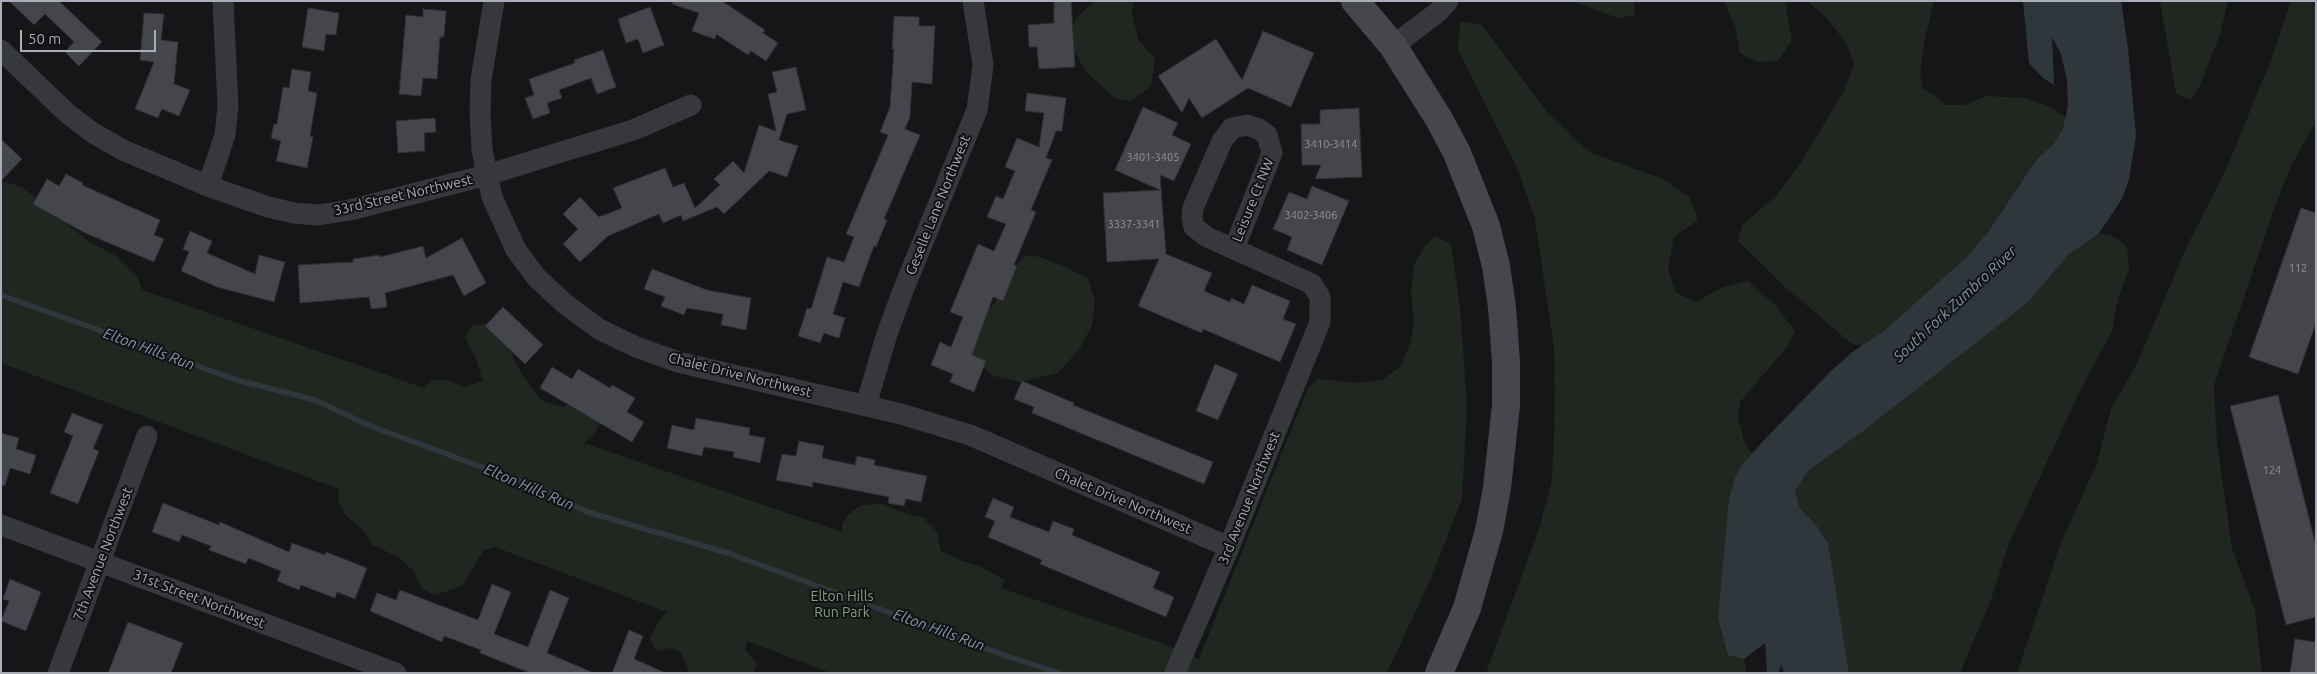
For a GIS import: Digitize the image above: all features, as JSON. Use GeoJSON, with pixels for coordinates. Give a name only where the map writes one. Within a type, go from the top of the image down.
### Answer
{"type":"FeatureCollection","features":[{"type":"Feature","properties":{"kind":"main road"},"geometry":{"type":"LineString","coordinates":[[1355,1],[1393,46],[1449,135],[1480,207],[1496,266],[1505,342],[1506,405],[1490,531],[1467,608],[1439,673]]}},
{"type":"Feature","properties":{"kind":"street"},"geometry":{"type":"LineString","coordinates":[[208,186],[225,135],[228,106],[223,1]]}},
{"type":"Feature","properties":{"kind":"street","name":"Chalet Drive Northwest"},"geometry":{"type":"LineString","coordinates":[[494,1],[481,80],[482,150],[492,197],[516,250],[537,278],[565,304],[599,329],[636,347],[678,362],[866,405],[933,422],[970,435],[1229,547]]}},
{"type":"Feature","properties":{"kind":"street","name":"Geselle Lane Northwest"},"geometry":{"type":"LineString","coordinates":[[866,405],[893,317],[976,110],[983,65],[973,1]]}},
{"type":"Feature","properties":{"kind":"street"},"geometry":{"type":"LineString","coordinates":[[1393,46],[1438,12],[1448,1]]}},
{"type":"Feature","properties":{"kind":"street","name":"33rd Street Northwest"},"geometry":{"type":"LineString","coordinates":[[1,50],[68,114],[93,133],[123,150],[208,186],[268,207],[294,213],[318,215],[350,210],[487,175],[633,130],[691,105]]}},
{"type":"Feature","properties":{"kind":"street","name":"Leisure Ct NW"},"geometry":{"type":"LineString","coordinates":[[1234,248],[1272,153],[1266,135],[1259,129],[1247,126],[1232,128],[1222,141],[1192,214],[1194,227],[1198,232],[1312,284],[1320,297],[1320,322]]}},
{"type":"Feature","properties":{"kind":"street","name":"3rd Avenue Northwest"},"geometry":{"type":"LineString","coordinates":[[1175,673],[1229,547],[1320,322]]}},
{"type":"Feature","properties":{"kind":"street","name":"7th Avenue Northwest"},"geometry":{"type":"LineString","coordinates":[[58,673],[148,436]]}},
{"type":"Feature","properties":{"kind":"street","name":"31st Street Northwest"},"geometry":{"type":"LineString","coordinates":[[1,525],[100,562],[347,664],[396,673]]}},
{"type":"Feature","properties":{"kind":"green space"},"geometry":{"type":"Polygon","coordinates":[[[1095,1],[1133,1],[1132,13],[1138,39],[1155,59],[1151,86],[1131,101],[1116,99],[1086,72],[1068,39],[1076,18],[1095,1]]]}},
{"type":"Feature","properties":{"kind":"green space"},"geometry":{"type":"Polygon","coordinates":[[[1572,1],[1634,1],[1635,15],[1618,18],[1572,1]]]}},
{"type":"Feature","properties":{"kind":"green space"},"geometry":{"type":"Polygon","coordinates":[[[1724,1],[1785,1],[1792,40],[1778,61],[1757,62],[1740,53],[1735,27],[1724,1]]]}},
{"type":"Feature","properties":{"kind":"green space"},"geometry":{"type":"Polygon","coordinates":[[[1807,1],[1934,1],[1925,38],[1920,74],[1923,88],[1946,105],[1964,105],[1987,96],[2026,98],[2053,108],[2090,137],[1879,348],[1852,344],[1783,285],[1738,241],[1742,225],[1775,197],[1800,164],[1844,91],[1854,64],[1847,44],[1825,16],[1807,1]]]}},
{"type":"Feature","properties":{"kind":"green space"},"geometry":{"type":"Polygon","coordinates":[[[2160,1],[2228,1],[2219,37],[2200,85],[2191,100],[2176,94],[2160,1]]]}},
{"type":"Feature","properties":{"kind":"green space"},"geometry":{"type":"Polygon","coordinates":[[[2291,1],[2316,1],[2316,121],[2292,164],[2274,209],[2214,385],[2217,443],[2232,548],[2255,611],[2262,673],[2017,673],[2060,545],[2097,463],[2111,409],[2137,364],[2186,248],[2225,172],[2271,60],[2291,1]]]}},
{"type":"Feature","properties":{"kind":"green space"},"geometry":{"type":"Polygon","coordinates":[[[1460,22],[1481,24],[1547,112],[1589,152],[1663,179],[1690,198],[1698,220],[1674,237],[1668,268],[1676,293],[1696,302],[1723,287],[1748,281],[1775,305],[1795,331],[1787,347],[1740,402],[1738,418],[1745,444],[1757,461],[1733,645],[1744,659],[1747,673],[1486,673],[1540,526],[1552,480],[1555,409],[1554,348],[1535,219],[1518,170],[1458,50],[1460,22]]]}},
{"type":"Feature","properties":{"kind":"green space","name":"Elton Hills Run Park"},"geometry":{"type":"Polygon","coordinates":[[[5,182],[22,187],[88,241],[116,256],[138,277],[142,290],[424,388],[432,380],[447,380],[465,387],[483,381],[477,362],[465,337],[472,325],[491,324],[506,342],[521,373],[542,401],[564,407],[583,395],[608,407],[595,433],[584,443],[842,532],[842,524],[848,515],[861,505],[883,504],[907,514],[922,517],[937,532],[941,551],[981,567],[1005,580],[1001,588],[1159,642],[1199,659],[1308,388],[1318,379],[1357,383],[1382,380],[1400,367],[1411,341],[1414,323],[1411,293],[1414,264],[1425,246],[1435,236],[1451,244],[1460,307],[1467,405],[1462,499],[1431,578],[1387,673],[831,673],[747,641],[745,650],[757,664],[753,673],[690,673],[681,652],[670,648],[656,651],[650,638],[660,619],[667,612],[495,547],[483,551],[462,586],[436,595],[422,589],[413,570],[396,556],[373,545],[362,529],[345,515],[338,501],[339,489],[1,363],[1,183],[5,182]]]}},
{"type":"Feature","properties":{"kind":"green space"},"geometry":{"type":"Polygon","coordinates":[[[2099,233],[2112,236],[2127,247],[2129,269],[2118,299],[2112,331],[2079,393],[2008,546],[1991,600],[1960,673],[1841,673],[1795,491],[1809,470],[2066,246],[2099,233]]]}},
{"type":"Feature","properties":{"kind":"green space"},"geometry":{"type":"Polygon","coordinates":[[[1026,255],[1040,257],[1070,269],[1088,279],[1095,300],[1092,325],[1080,348],[1058,373],[1020,382],[994,376],[974,360],[966,341],[972,322],[988,311],[1006,289],[1013,269],[1026,255]]]}},
{"type":"Feature","properties":{"kind":"water","name":"South Fork Zumbro River"},"geometry":{"type":"Polygon","coordinates":[[[2023,1],[2121,1],[2128,48],[2136,136],[2129,179],[2122,199],[2099,233],[2069,254],[2027,303],[1863,431],[1809,470],[1795,491],[1800,509],[1816,525],[1828,543],[1849,673],[1784,673],[1781,664],[1779,673],[1767,673],[1765,643],[1744,659],[1728,655],[1718,618],[1729,499],[1735,478],[1741,466],[1767,437],[1831,371],[1851,353],[1884,331],[1967,257],[1989,231],[2037,159],[2054,144],[2063,129],[2068,106],[2067,80],[2061,54],[2052,37],[2054,85],[2043,78],[2029,63],[2023,1]]]}},
{"type":"Feature","properties":{"kind":"building"},"geometry":{"type":"Polygon","coordinates":[[[9,1],[59,1],[102,42],[79,66],[65,52],[74,42],[45,14],[34,25],[9,1]]]}},
{"type":"Feature","properties":{"kind":"building"},"geometry":{"type":"Polygon","coordinates":[[[673,1],[722,1],[765,30],[763,33],[778,43],[766,61],[751,51],[748,55],[716,34],[715,39],[692,31],[699,13],[672,4],[673,1]]]}},
{"type":"Feature","properties":{"kind":"building"},"geometry":{"type":"Polygon","coordinates":[[[1054,1],[1071,1],[1075,67],[1039,69],[1037,47],[1029,47],[1028,25],[1054,23],[1054,1]]]}},
{"type":"Feature","properties":{"kind":"building"},"geometry":{"type":"Polygon","coordinates":[[[650,7],[664,45],[643,53],[638,39],[626,43],[618,19],[650,7]]]}},
{"type":"Feature","properties":{"kind":"building"},"geometry":{"type":"Polygon","coordinates":[[[308,8],[339,13],[336,35],[326,34],[324,51],[302,47],[308,8]]]}},
{"type":"Feature","properties":{"kind":"building"},"geometry":{"type":"Polygon","coordinates":[[[423,9],[446,11],[444,37],[440,37],[437,79],[423,78],[421,96],[399,94],[406,15],[423,17],[423,9]]]}},
{"type":"Feature","properties":{"kind":"building"},"geometry":{"type":"Polygon","coordinates":[[[144,13],[164,14],[161,40],[178,42],[174,84],[190,90],[179,116],[162,109],[158,118],[135,109],[154,62],[140,60],[144,13]]]}},
{"type":"Feature","properties":{"kind":"building"},"geometry":{"type":"Polygon","coordinates":[[[894,16],[919,17],[919,26],[935,26],[932,84],[912,82],[910,117],[905,129],[920,135],[884,219],[887,220],[876,247],[874,246],[859,287],[843,282],[833,314],[845,318],[839,338],[824,333],[820,343],[798,336],[807,308],[811,309],[827,257],[844,262],[854,237],[846,234],[888,135],[880,132],[890,107],[894,16]]]}},
{"type":"Feature","properties":{"kind":"building"},"geometry":{"type":"Polygon","coordinates":[[[1263,31],[1314,53],[1291,107],[1248,88],[1202,118],[1189,98],[1182,113],[1158,76],[1216,39],[1242,80],[1263,31]]]}},
{"type":"Feature","properties":{"kind":"building"},"geometry":{"type":"Polygon","coordinates":[[[603,50],[616,87],[597,94],[591,78],[559,90],[562,98],[547,103],[550,113],[533,119],[525,98],[534,95],[529,79],[575,63],[574,60],[603,50]]]}},
{"type":"Feature","properties":{"kind":"building"},"geometry":{"type":"Polygon","coordinates":[[[796,67],[806,110],[787,114],[779,140],[798,146],[787,177],[769,171],[724,214],[717,207],[683,221],[681,215],[663,223],[659,214],[608,236],[580,262],[563,244],[578,229],[563,214],[580,197],[599,217],[622,208],[613,188],[665,168],[673,187],[684,183],[695,208],[720,185],[714,179],[733,161],[744,173],[759,125],[776,131],[768,94],[777,92],[772,72],[796,67]]]}},
{"type":"Feature","properties":{"kind":"building"},"geometry":{"type":"Polygon","coordinates":[[[292,69],[311,72],[308,91],[317,93],[310,136],[313,137],[307,168],[276,161],[281,141],[271,138],[274,124],[277,124],[283,87],[289,88],[292,69]]]}},
{"type":"Feature","properties":{"kind":"building"},"geometry":{"type":"Polygon","coordinates":[[[1027,93],[1066,98],[1062,131],[1056,131],[1046,158],[1052,160],[1031,210],[1036,212],[1014,265],[1017,266],[1003,301],[993,297],[972,355],[986,361],[974,392],[950,382],[953,374],[931,365],[940,342],[951,347],[963,317],[950,312],[978,244],[994,251],[1006,224],[987,217],[996,196],[1003,199],[1015,171],[1005,167],[1017,138],[1039,147],[1044,113],[1025,111],[1027,93]]]}},
{"type":"Feature","properties":{"kind":"building"},"geometry":{"type":"Polygon","coordinates":[[[1143,107],[1178,123],[1172,135],[1191,144],[1174,181],[1160,175],[1166,254],[1212,273],[1204,291],[1230,302],[1231,298],[1244,304],[1252,285],[1290,301],[1283,319],[1296,324],[1280,362],[1203,329],[1202,333],[1138,306],[1159,259],[1107,262],[1103,193],[1160,190],[1115,170],[1143,107]]]}},
{"type":"Feature","properties":{"kind":"building"},"geometry":{"type":"Polygon","coordinates":[[[1359,108],[1362,177],[1315,179],[1321,165],[1302,165],[1301,124],[1320,124],[1320,110],[1359,108]]]}},
{"type":"Feature","properties":{"kind":"building"},"geometry":{"type":"Polygon","coordinates":[[[435,118],[436,132],[424,133],[425,151],[398,153],[396,121],[435,118]]]}},
{"type":"Feature","properties":{"kind":"building"},"geometry":{"type":"Polygon","coordinates":[[[1,139],[22,159],[1,181],[1,139]]]}},
{"type":"Feature","properties":{"kind":"building"},"geometry":{"type":"Polygon","coordinates":[[[66,174],[83,183],[82,185],[160,220],[154,235],[164,239],[154,262],[83,232],[33,204],[47,179],[59,186],[66,174]]]}},
{"type":"Feature","properties":{"kind":"building"},"geometry":{"type":"Polygon","coordinates":[[[1312,186],[1349,201],[1322,265],[1287,250],[1292,237],[1273,229],[1289,192],[1307,199],[1312,186]]]}},
{"type":"Feature","properties":{"kind":"building"},"geometry":{"type":"Polygon","coordinates":[[[2301,208],[2316,213],[2316,323],[2298,374],[2249,357],[2301,208]]]}},
{"type":"Feature","properties":{"kind":"building"},"geometry":{"type":"Polygon","coordinates":[[[190,231],[212,241],[207,253],[255,274],[259,255],[285,262],[274,302],[217,287],[181,271],[189,252],[183,249],[190,231]]]}},
{"type":"Feature","properties":{"kind":"building"},"geometry":{"type":"Polygon","coordinates":[[[462,238],[486,283],[464,296],[453,275],[385,293],[387,307],[371,309],[369,297],[300,303],[298,265],[353,262],[353,259],[379,255],[380,257],[423,246],[426,258],[462,238]]]}},
{"type":"Feature","properties":{"kind":"building"},"geometry":{"type":"Polygon","coordinates":[[[652,269],[707,290],[751,298],[746,330],[721,325],[723,314],[687,308],[684,315],[661,306],[665,297],[644,289],[652,269]]]}},
{"type":"Feature","properties":{"kind":"building"},"geometry":{"type":"Polygon","coordinates":[[[503,307],[543,345],[525,364],[485,326],[503,307]]]}},
{"type":"Feature","properties":{"kind":"building"},"geometry":{"type":"Polygon","coordinates":[[[1215,364],[1238,374],[1218,420],[1196,411],[1215,364]]]}},
{"type":"Feature","properties":{"kind":"building"},"geometry":{"type":"Polygon","coordinates":[[[552,367],[572,379],[578,369],[610,388],[612,385],[635,398],[627,412],[644,422],[632,442],[540,388],[552,367]]]}},
{"type":"Feature","properties":{"kind":"building"},"geometry":{"type":"Polygon","coordinates":[[[1022,381],[1074,403],[1073,405],[1213,462],[1204,484],[1032,413],[1034,407],[1014,399],[1022,381]]]}},
{"type":"Feature","properties":{"kind":"building"},"geometry":{"type":"Polygon","coordinates":[[[2278,395],[2316,546],[2316,617],[2286,625],[2230,406],[2278,395]]]}},
{"type":"Feature","properties":{"kind":"building"},"geometry":{"type":"Polygon","coordinates":[[[72,413],[103,425],[93,449],[99,451],[78,504],[50,493],[73,436],[64,432],[72,413]]]}},
{"type":"Feature","properties":{"kind":"building"},"geometry":{"type":"Polygon","coordinates":[[[696,418],[750,428],[749,435],[765,438],[760,463],[733,457],[734,452],[704,447],[702,456],[667,448],[672,425],[694,430],[696,418]]]}},
{"type":"Feature","properties":{"kind":"building"},"geometry":{"type":"Polygon","coordinates":[[[1,433],[19,438],[16,449],[36,455],[30,474],[10,468],[5,486],[1,485],[1,433]]]}},
{"type":"Feature","properties":{"kind":"building"},"geometry":{"type":"Polygon","coordinates":[[[799,441],[824,446],[822,458],[855,465],[857,456],[875,460],[874,465],[927,476],[921,502],[906,499],[904,506],[888,503],[889,497],[813,482],[812,487],[776,480],[782,454],[796,456],[799,441]]]}},
{"type":"Feature","properties":{"kind":"building"},"geometry":{"type":"Polygon","coordinates":[[[993,498],[1014,507],[1010,517],[1049,532],[1053,521],[1074,529],[1072,535],[1160,572],[1153,588],[1174,597],[1166,617],[1040,564],[1042,560],[988,537],[995,521],[985,517],[993,498]]]}},
{"type":"Feature","properties":{"kind":"building"},"geometry":{"type":"Polygon","coordinates":[[[163,503],[219,525],[220,522],[289,552],[292,543],[325,555],[326,552],[367,568],[355,599],[337,592],[335,598],[301,585],[299,590],[277,581],[281,571],[248,558],[246,564],[209,550],[211,546],[182,535],[179,542],[152,532],[163,503]]]}},
{"type":"Feature","properties":{"kind":"building"},"geometry":{"type":"Polygon","coordinates":[[[10,579],[41,592],[26,631],[1,621],[9,601],[3,599],[10,579]]]}},
{"type":"Feature","properties":{"kind":"building"},"geometry":{"type":"Polygon","coordinates":[[[492,584],[511,592],[494,634],[528,647],[550,590],[569,598],[547,653],[594,673],[530,673],[480,653],[481,650],[444,636],[442,642],[370,611],[377,593],[396,600],[400,590],[478,620],[492,584]]]}},
{"type":"Feature","properties":{"kind":"building"},"geometry":{"type":"Polygon","coordinates":[[[128,622],[183,643],[171,673],[108,673],[128,622]]]}},
{"type":"Feature","properties":{"kind":"building"},"geometry":{"type":"Polygon","coordinates":[[[629,630],[643,636],[634,659],[666,673],[612,673],[629,630]]]}},
{"type":"Feature","properties":{"kind":"building"},"geometry":{"type":"Polygon","coordinates":[[[2295,639],[2316,642],[2316,673],[2290,673],[2295,639]]]}},
{"type":"Feature","properties":{"kind":"waterway","name":"Elton Hills Run"},"geometry":{"type":"LineString","coordinates":[[1,295],[237,380],[315,400],[368,425],[544,490],[587,512],[728,553],[1009,657],[1059,673]]}}]}
